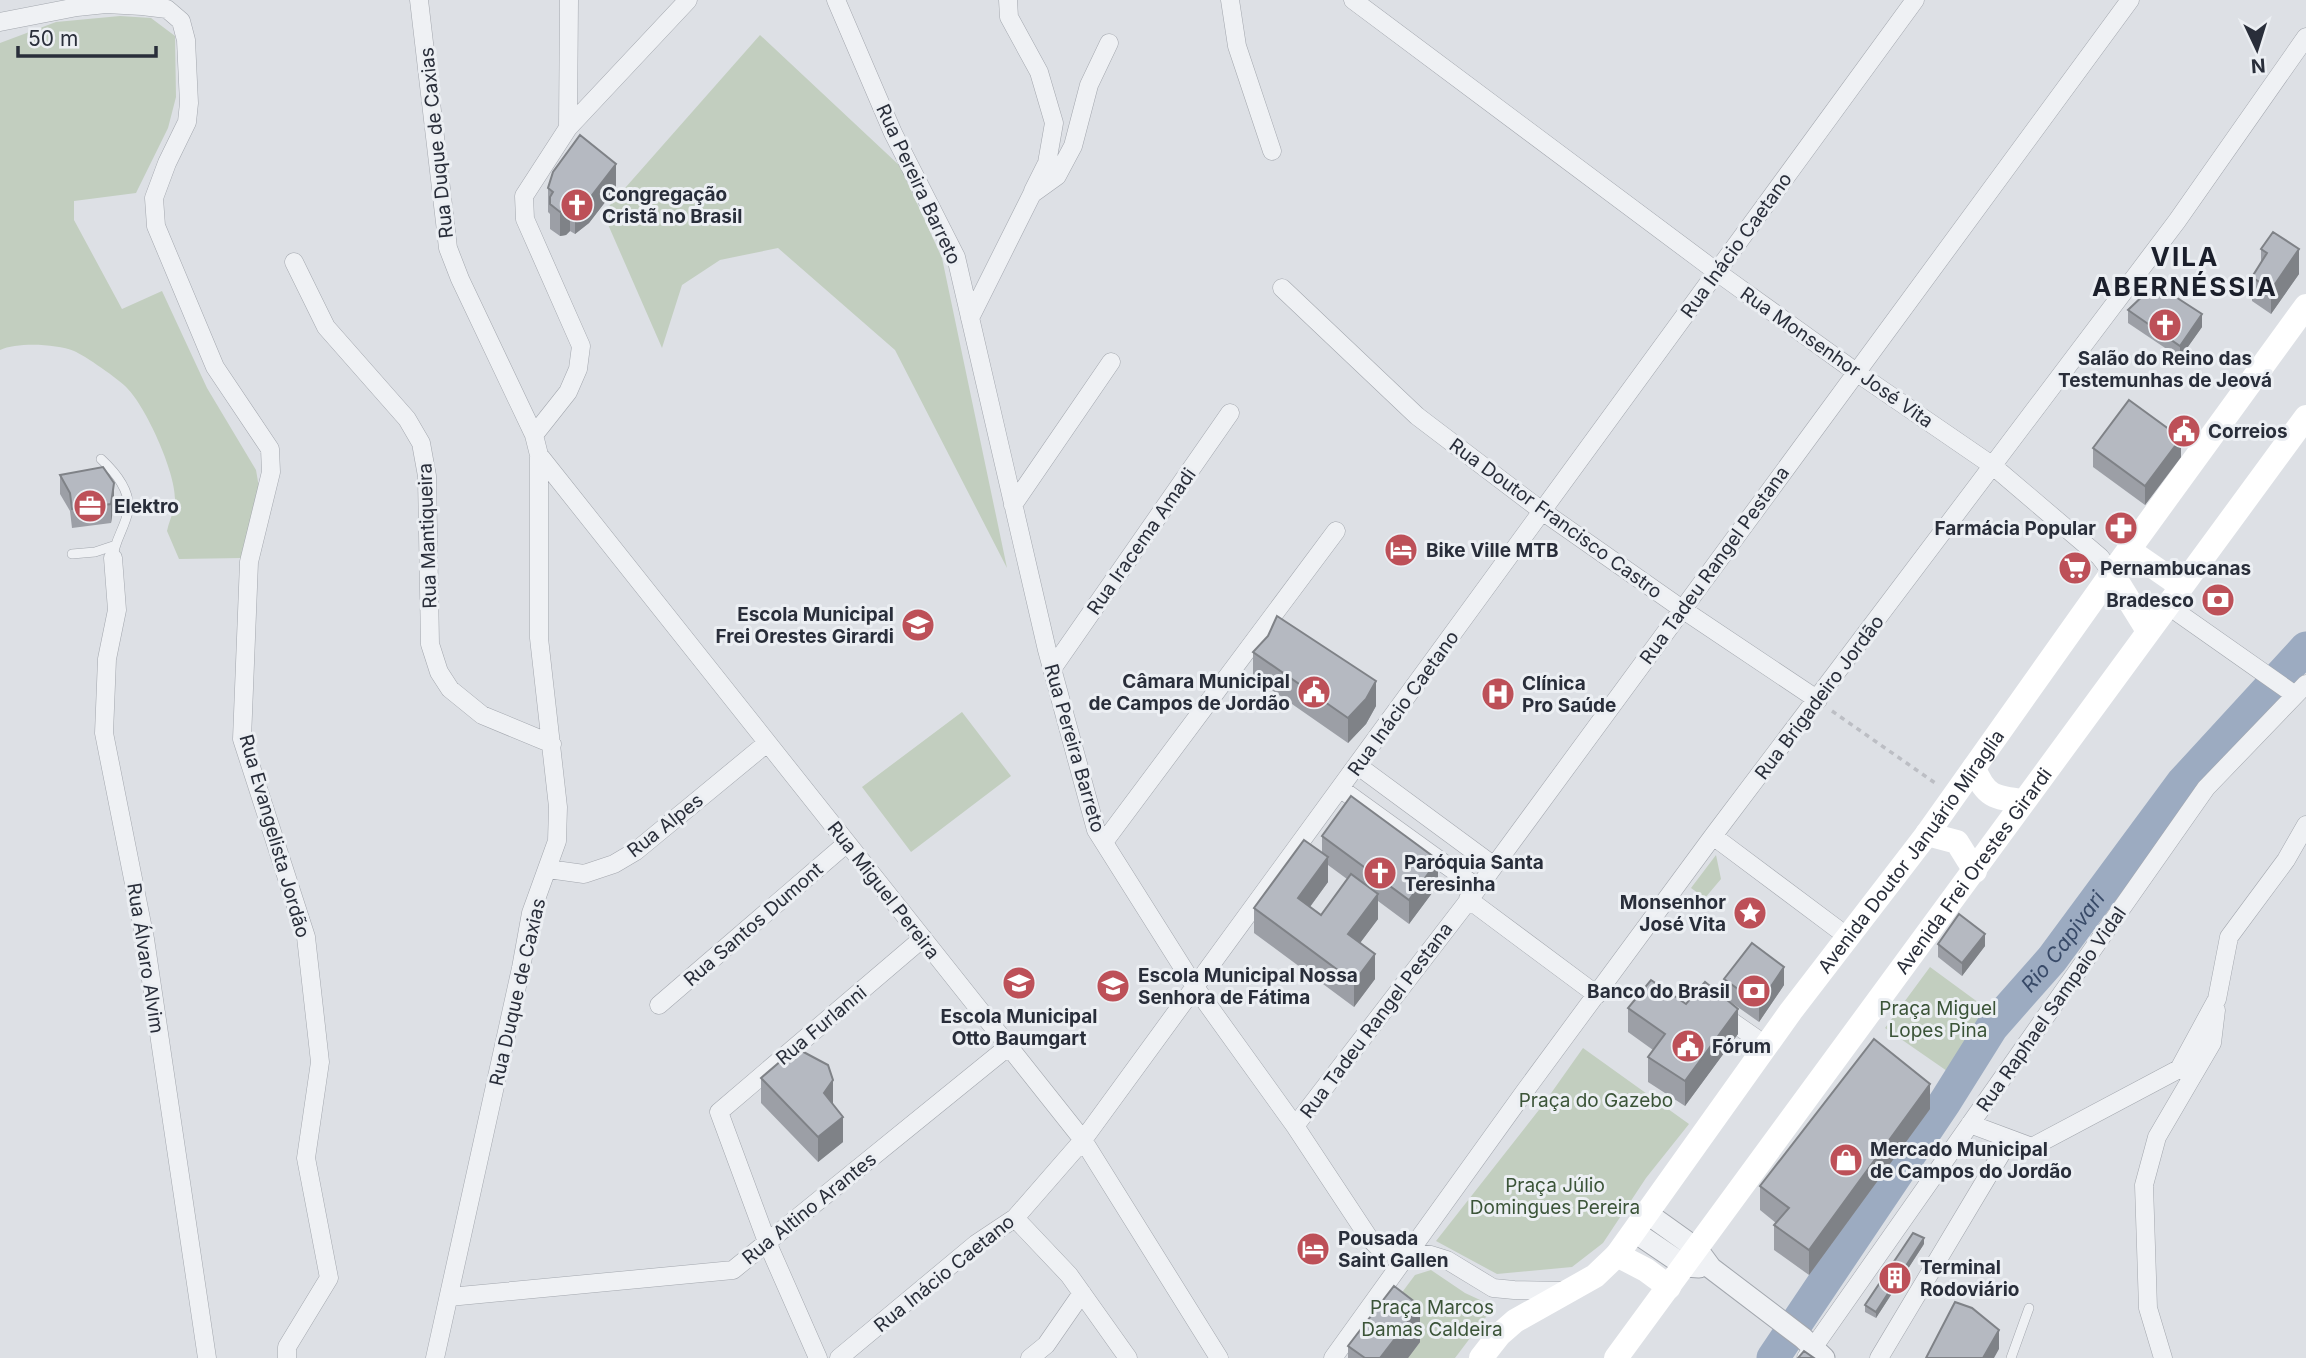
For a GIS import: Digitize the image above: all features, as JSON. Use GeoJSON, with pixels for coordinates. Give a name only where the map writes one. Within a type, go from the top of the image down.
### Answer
{"type":"FeatureCollection","features":[{"type":"Feature","properties":{"kind":"main road","name":"Avenida Doutor Januário Miraglia"},"geometry":{"type":"LineString","coordinates":[[1481,1358],[1499,1335],[1515,1321],[1595,1276],[1617,1255],[1766,1046],[1927,834],[2306,306]]}},
{"type":"Feature","properties":{"kind":"main road","name":"Avenida Frei Orestes Girardi"},"geometry":{"type":"LineString","coordinates":[[1616,1358],[1669,1287],[1697,1261],[2023,801],[2306,417]]}},
{"type":"Feature","properties":{"kind":"main road"},"geometry":{"type":"LineString","coordinates":[[2129,551],[2174,596]]}},
{"type":"Feature","properties":{"kind":"main road"},"geometry":{"type":"LineString","coordinates":[[2112,573],[2148,631]]}},
{"type":"Feature","properties":{"kind":"main road"},"geometry":{"type":"LineString","coordinates":[[1974,768],[1980,783],[1991,795],[2023,801]]}},
{"type":"Feature","properties":{"kind":"main road"},"geometry":{"type":"LineString","coordinates":[[1927,834],[1957,842],[1975,871]]}},
{"type":"Feature","properties":{"kind":"main road"},"geometry":{"type":"LineString","coordinates":[[1617,1255],[1646,1270],[1669,1287]]}},
{"type":"Feature","properties":{"kind":"street","name":"Rua Duque de Caxias"},"geometry":{"type":"LineString","coordinates":[[419,0],[448,248],[534,435]]}},
{"type":"Feature","properties":{"kind":"street"},"geometry":{"type":"LineString","coordinates":[[568,128],[569,0]]}},
{"type":"Feature","properties":{"kind":"street"},"geometry":{"type":"LineString","coordinates":[[534,435],[568,392],[578,369],[581,346],[525,219],[524,196],[568,128],[688,0]]}},
{"type":"Feature","properties":{"kind":"street","name":"Rua Pereira Barreto"},"geometry":{"type":"LineString","coordinates":[[836,0],[893,133],[956,257],[1052,669],[1096,830],[1195,988],[1295,1126],[1368,1238],[1381,1250],[1431,1255],[1447,1260],[1493,1288],[1569,1291]]}},
{"type":"Feature","properties":{"kind":"street"},"geometry":{"type":"LineString","coordinates":[[970,318],[1047,163],[1054,123],[1039,72],[1009,17],[1008,0]]}},
{"type":"Feature","properties":{"kind":"street"},"geometry":{"type":"LineString","coordinates":[[1230,0],[1237,46],[1272,150]]}},
{"type":"Feature","properties":{"kind":"street","name":"Rua Monsenhor José Vita"},"geometry":{"type":"LineString","coordinates":[[1353,0],[1717,272],[1993,466],[2100,557],[2112,573]]}},
{"type":"Feature","properties":{"kind":"street","name":"Rua Inácio Caetano"},"geometry":{"type":"LineString","coordinates":[[839,1358],[976,1244],[1015,1218],[1083,1140],[1914,0]]}},
{"type":"Feature","properties":{"kind":"street","name":"Rua Tadeu Rangel Pestana"},"geometry":{"type":"LineString","coordinates":[[1295,1126],[1494,866],[2130,0]]}},
{"type":"Feature","properties":{"kind":"street","name":"Rua Evangelista Jordão"},"geometry":{"type":"LineString","coordinates":[[0,22],[106,4],[167,9],[181,21],[186,40],[189,103],[187,122],[154,198],[156,226],[215,367],[270,449],[271,472],[249,562],[242,740],[306,937],[320,1062],[306,1158],[330,1278],[287,1347],[287,1358]]}},
{"type":"Feature","properties":{"kind":"street","name":"Rua Brigadeiro Jordão"},"geometry":{"type":"LineString","coordinates":[[1333,1358],[1713,836],[2176,221],[2306,37]]}},
{"type":"Feature","properties":{"kind":"street"},"geometry":{"type":"LineString","coordinates":[[1032,194],[1057,176],[1073,146],[1089,85],[1109,44]]}},
{"type":"Feature","properties":{"kind":"street","name":"Rua Mantiqueira"},"geometry":{"type":"LineString","coordinates":[[294,262],[326,327],[407,419],[421,443],[427,476],[430,644],[439,672],[450,688],[482,715],[552,744]]}},
{"type":"Feature","properties":{"kind":"street","name":"Rua Doutor Francisco Castro"},"geometry":{"type":"LineString","coordinates":[[1282,288],[1417,416],[1542,511],[1818,700]]}},
{"type":"Feature","properties":{"kind":"street"},"geometry":{"type":"LineString","coordinates":[[1013,505],[1111,362]]}},
{"type":"Feature","properties":{"kind":"street","name":"Rua Iracema Amadi"},"geometry":{"type":"LineString","coordinates":[[1052,669],[1230,413]]}},
{"type":"Feature","properties":{"kind":"street","name":"Rua Miguel Pereira"},"geometry":{"type":"LineString","coordinates":[[534,435],[539,455],[1083,1140],[1216,1357]]}},
{"type":"Feature","properties":{"kind":"street","name":"Rua Duque de Caxias"},"geometry":{"type":"LineString","coordinates":[[435,1358],[522,968],[531,913],[557,841],[558,807],[539,638],[539,455]]}},
{"type":"Feature","properties":{"kind":"street"},"geometry":{"type":"LineString","coordinates":[[1104,842],[1336,531]]}},
{"type":"Feature","properties":{"kind":"street","name":"Rua Álvaro Alvim"},"geometry":{"type":"LineString","coordinates":[[113,552],[117,610],[107,659],[104,733],[145,939],[206,1358]]}},
{"type":"Feature","properties":{"kind":"street"},"geometry":{"type":"LineString","coordinates":[[2174,596],[2251,664],[2297,690]]}},
{"type":"Feature","properties":{"kind":"street","name":"Rua Raphael Sampaio Vidal"},"geometry":{"type":"LineString","coordinates":[[1812,1351],[2206,788],[2297,690]]}},
{"type":"Feature","properties":{"kind":"street","name":"Rua Alpes"},"geometry":{"type":"LineString","coordinates":[[548,869],[584,874],[614,864],[636,851],[767,743]]}},
{"type":"Feature","properties":{"kind":"street"},"geometry":{"type":"LineString","coordinates":[[1357,765],[1494,866]]}},
{"type":"Feature","properties":{"kind":"street"},"geometry":{"type":"LineString","coordinates":[[1341,789],[1597,995]]}},
{"type":"Feature","properties":{"kind":"street"},"geometry":{"type":"LineString","coordinates":[[2163,1358],[2148,1308],[2144,1185],[2157,1137],[2212,1043],[2217,999],[2230,937],[2286,860],[2306,825]]}},
{"type":"Feature","properties":{"kind":"street"},"geometry":{"type":"LineString","coordinates":[[1713,836],[1847,937]]}},
{"type":"Feature","properties":{"kind":"street","name":"Rua Santos Dumont"},"geometry":{"type":"LineString","coordinates":[[659,1004],[847,843]]}},
{"type":"Feature","properties":{"kind":"street","name":"Rua Furlanni"},"geometry":{"type":"LineString","coordinates":[[768,1241],[719,1112],[923,938]]}},
{"type":"Feature","properties":{"kind":"street"},"geometry":{"type":"LineString","coordinates":[[1970,1124],[2032,1147],[2179,1069],[2217,999]]}},
{"type":"Feature","properties":{"kind":"street"},"geometry":{"type":"LineString","coordinates":[[1701,1000],[1766,1046]]}},
{"type":"Feature","properties":{"kind":"street","name":"Rua Altino Arantes"},"geometry":{"type":"LineString","coordinates":[[449,1297],[733,1270],[1009,1046]]}},
{"type":"Feature","properties":{"kind":"street"},"geometry":{"type":"LineString","coordinates":[[1879,1358],[2010,1139]]}},
{"type":"Feature","properties":{"kind":"street"},"geometry":{"type":"LineString","coordinates":[[1015,1218],[1069,1275],[1128,1358]]}},
{"type":"Feature","properties":{"kind":"street"},"geometry":{"type":"LineString","coordinates":[[1641,1223],[1778,1319],[1812,1351]]}},
{"type":"Feature","properties":{"kind":"street"},"geometry":{"type":"LineString","coordinates":[[768,1241],[818,1358]]}},
{"type":"Feature","properties":{"kind":"street"},"geometry":{"type":"LineString","coordinates":[[1030,1358],[1046,1345],[1082,1293]]}},
{"type":"Feature","properties":{"kind":"lane"},"geometry":{"type":"LineString","coordinates":[[72,554],[113,552],[128,510],[125,493],[116,473],[101,459]]}},
{"type":"Feature","properties":{"kind":"lane"},"geometry":{"type":"LineString","coordinates":[[2011,1358],[2029,1308]]}},
{"type":"Feature","properties":{"kind":"path"},"geometry":{"type":"LineString","coordinates":[[1818,700],[1954,796]]}},
{"type":"Feature","properties":{"kind":"green space"},"geometry":{"type":"Polygon","coordinates":[[[120,16],[151,18],[175,36],[176,97],[168,128],[136,193],[74,201],[74,220],[122,309],[162,291],[207,388],[256,470],[261,499],[242,558],[179,559],[167,531],[175,500],[171,474],[143,410],[123,384],[74,351],[47,345],[8,347],[0,350],[0,43],[56,22],[120,16]]]}},
{"type":"Feature","properties":{"kind":"green space"},"geometry":{"type":"Polygon","coordinates":[[[760,35],[900,166],[942,258],[1007,568],[895,350],[778,248],[720,260],[682,285],[662,348],[603,213],[760,35]]]}},
{"type":"Feature","properties":{"kind":"green space"},"geometry":{"type":"Polygon","coordinates":[[[962,712],[1011,776],[911,852],[862,787],[962,712]]]}},
{"type":"Feature","properties":{"kind":"green space"},"geometry":{"type":"Polygon","coordinates":[[[1716,855],[1721,879],[1705,898],[1691,888],[1716,855]]]}},
{"type":"Feature","properties":{"kind":"green space","name":"Praça Miguel Lopes Pina"},"geometry":{"type":"Polygon","coordinates":[[[1930,967],[1990,1011],[1947,1071],[1885,1028],[1930,967]]]}},
{"type":"Feature","properties":{"kind":"green space","name":"Praça Júlio Domingues Pereira"},"geometry":{"type":"Polygon","coordinates":[[[1583,1048],[1689,1124],[1646,1178],[1603,1243],[1572,1267],[1497,1274],[1436,1241],[1542,1106],[1583,1048]]]}},
{"type":"Feature","properties":{"kind":"green space","name":"Praça Marcos Damas Caldeira"},"geometry":{"type":"Polygon","coordinates":[[[1431,1270],[1465,1293],[1491,1305],[1489,1313],[1455,1358],[1353,1358],[1415,1275],[1431,1270]]]}},
{"type":"Feature","properties":{"kind":"building"},"geometry":{"type":"Polygon","coordinates":[[[580,135],[616,164],[589,199],[575,210],[570,206],[560,212],[550,204],[553,192],[548,188],[553,172],[580,135]]]}},
{"type":"Feature","properties":{"kind":"building"},"geometry":{"type":"Polygon","coordinates":[[[2273,232],[2299,249],[2271,290],[2252,277],[2267,253],[2261,249],[2273,232]]]}},
{"type":"Feature","properties":{"kind":"building","name":"Salão do Reino das Testemunhas de Jeová"},"geometry":{"type":"Polygon","coordinates":[[[2151,281],[2202,314],[2180,346],[2128,310],[2148,291],[2151,281]]]}},
{"type":"Feature","properties":{"kind":"building"},"geometry":{"type":"Polygon","coordinates":[[[2129,400],[2181,438],[2145,486],[2093,448],[2129,400]]]}},
{"type":"Feature","properties":{"kind":"building"},"geometry":{"type":"Polygon","coordinates":[[[103,467],[114,483],[111,504],[72,509],[70,493],[60,475],[103,467]]]}},
{"type":"Feature","properties":{"kind":"building"},"geometry":{"type":"Polygon","coordinates":[[[1277,616],[1376,681],[1366,699],[1348,718],[1253,652],[1268,636],[1277,616]]]}},
{"type":"Feature","properties":{"kind":"building"},"geometry":{"type":"Polygon","coordinates":[[[1351,796],[1438,860],[1409,900],[1322,836],[1351,796]]]}},
{"type":"Feature","properties":{"kind":"building"},"geometry":{"type":"Polygon","coordinates":[[[1304,840],[1328,857],[1298,898],[1321,915],[1351,874],[1378,894],[1348,934],[1375,954],[1354,982],[1254,908],[1304,840]]]}},
{"type":"Feature","properties":{"kind":"building"},"geometry":{"type":"Polygon","coordinates":[[[1959,914],[1985,934],[1962,963],[1938,944],[1959,914]]]}},
{"type":"Feature","properties":{"kind":"building"},"geometry":{"type":"Polygon","coordinates":[[[1752,943],[1784,967],[1759,1004],[1724,979],[1752,943]]]}},
{"type":"Feature","properties":{"kind":"building"},"geometry":{"type":"Polygon","coordinates":[[[1651,980],[1686,1004],[1705,982],[1738,1009],[1685,1081],[1648,1057],[1665,1034],[1628,1008],[1651,980]]]}},
{"type":"Feature","properties":{"kind":"building","name":"Mercado Municipal de Campos do Jordão"},"geometry":{"type":"Polygon","coordinates":[[[1874,1039],[1930,1084],[1809,1250],[1774,1225],[1789,1208],[1760,1186],[1874,1039]]]}},
{"type":"Feature","properties":{"kind":"building"},"geometry":{"type":"Polygon","coordinates":[[[796,1048],[828,1065],[833,1080],[824,1093],[843,1117],[818,1137],[761,1078],[796,1048]]]}},
{"type":"Feature","properties":{"kind":"building","name":"Terminal Rodoviário"},"geometry":{"type":"Polygon","coordinates":[[[1913,1233],[1924,1238],[1876,1312],[1865,1305],[1913,1233]]]}},
{"type":"Feature","properties":{"kind":"building"},"geometry":{"type":"Polygon","coordinates":[[[1394,1286],[1420,1306],[1380,1358],[1365,1358],[1348,1346],[1394,1286]]]}},
{"type":"Feature","properties":{"kind":"building"},"geometry":{"type":"Polygon","coordinates":[[[1955,1302],[1972,1308],[1999,1330],[1983,1358],[1926,1358],[1955,1302]]]}},
{"type":"Feature","properties":{"kind":"building"},"geometry":{"type":"Polygon","coordinates":[[[1804,1351],[1814,1358],[1798,1358],[1804,1351]]]}},
{"type":"Feature","properties":{"kind":"waterway","name":"Rio Capivari"},"geometry":{"type":"LineString","coordinates":[[1773,1358],[1945,1102],[1992,1027],[2052,959],[2182,783],[2306,648]]}},
{"type":"Feature","properties":{"kind":"place","name":"Congregação Cristã no Brasil"},"geometry":{"type":"Point","coordinates":[577,205]}},
{"type":"Feature","properties":{"kind":"place","name":"Salão do Reino das Testemunhas de Jeová"},"geometry":{"type":"Point","coordinates":[2165,325]}},
{"type":"Feature","properties":{"kind":"place","name":"Correios"},"geometry":{"type":"Point","coordinates":[2184,431]}},
{"type":"Feature","properties":{"kind":"place","name":"Elektro"},"geometry":{"type":"Point","coordinates":[90,506]}},
{"type":"Feature","properties":{"kind":"place","name":"Farmácia Popular"},"geometry":{"type":"Point","coordinates":[2121,528]}},
{"type":"Feature","properties":{"kind":"place","name":"Bike Ville MTB"},"geometry":{"type":"Point","coordinates":[1401,550]}},
{"type":"Feature","properties":{"kind":"place","name":"Pernambucanas"},"geometry":{"type":"Point","coordinates":[2075,568]}},
{"type":"Feature","properties":{"kind":"place","name":"Bradesco"},"geometry":{"type":"Point","coordinates":[2218,600]}},
{"type":"Feature","properties":{"kind":"place","name":"Escola Municipal Frei Orestes Girardi"},"geometry":{"type":"Point","coordinates":[918,625]}},
{"type":"Feature","properties":{"kind":"place","name":"Câmara Municipal de Campos de Jordão"},"geometry":{"type":"Point","coordinates":[1314,692]}},
{"type":"Feature","properties":{"kind":"place","name":"Clínica Pro Saúde"},"geometry":{"type":"Point","coordinates":[1498,694]}},
{"type":"Feature","properties":{"kind":"place","name":"Paróquia Santa Teresinha"},"geometry":{"type":"Point","coordinates":[1380,873]}},
{"type":"Feature","properties":{"kind":"place","name":"Monsenhor José Vita"},"geometry":{"type":"Point","coordinates":[1750,913]}},
{"type":"Feature","properties":{"kind":"place","name":"Escola Municipal Otto Baumgart"},"geometry":{"type":"Point","coordinates":[1019,983]}},
{"type":"Feature","properties":{"kind":"place","name":"Escola Municipal Nossa Senhora de Fátima"},"geometry":{"type":"Point","coordinates":[1113,986]}},
{"type":"Feature","properties":{"kind":"place","name":"Banco do Brasil"},"geometry":{"type":"Point","coordinates":[1754,991]}},
{"type":"Feature","properties":{"kind":"place","name":"Fórum"},"geometry":{"type":"Point","coordinates":[1688,1046]}},
{"type":"Feature","properties":{"kind":"place","name":"Mercado Municipal de Campos do Jordão"},"geometry":{"type":"Point","coordinates":[1846,1160]}},
{"type":"Feature","properties":{"kind":"place","name":"Pousada Saint Gallen"},"geometry":{"type":"Point","coordinates":[1313,1249]}},
{"type":"Feature","properties":{"kind":"place","name":"Terminal Rodoviário"},"geometry":{"type":"Point","coordinates":[1895,1278]}},
{"type":"Feature","properties":{"kind":"district","name":"VILA ABERNÉSSIA"},"geometry":{"type":"Point","coordinates":[2185,272]}},
{"type":"Feature","properties":{"kind":"park label","name":"Praça do Gazebo"},"geometry":{"type":"Point","coordinates":[1596,1100]}}]}
